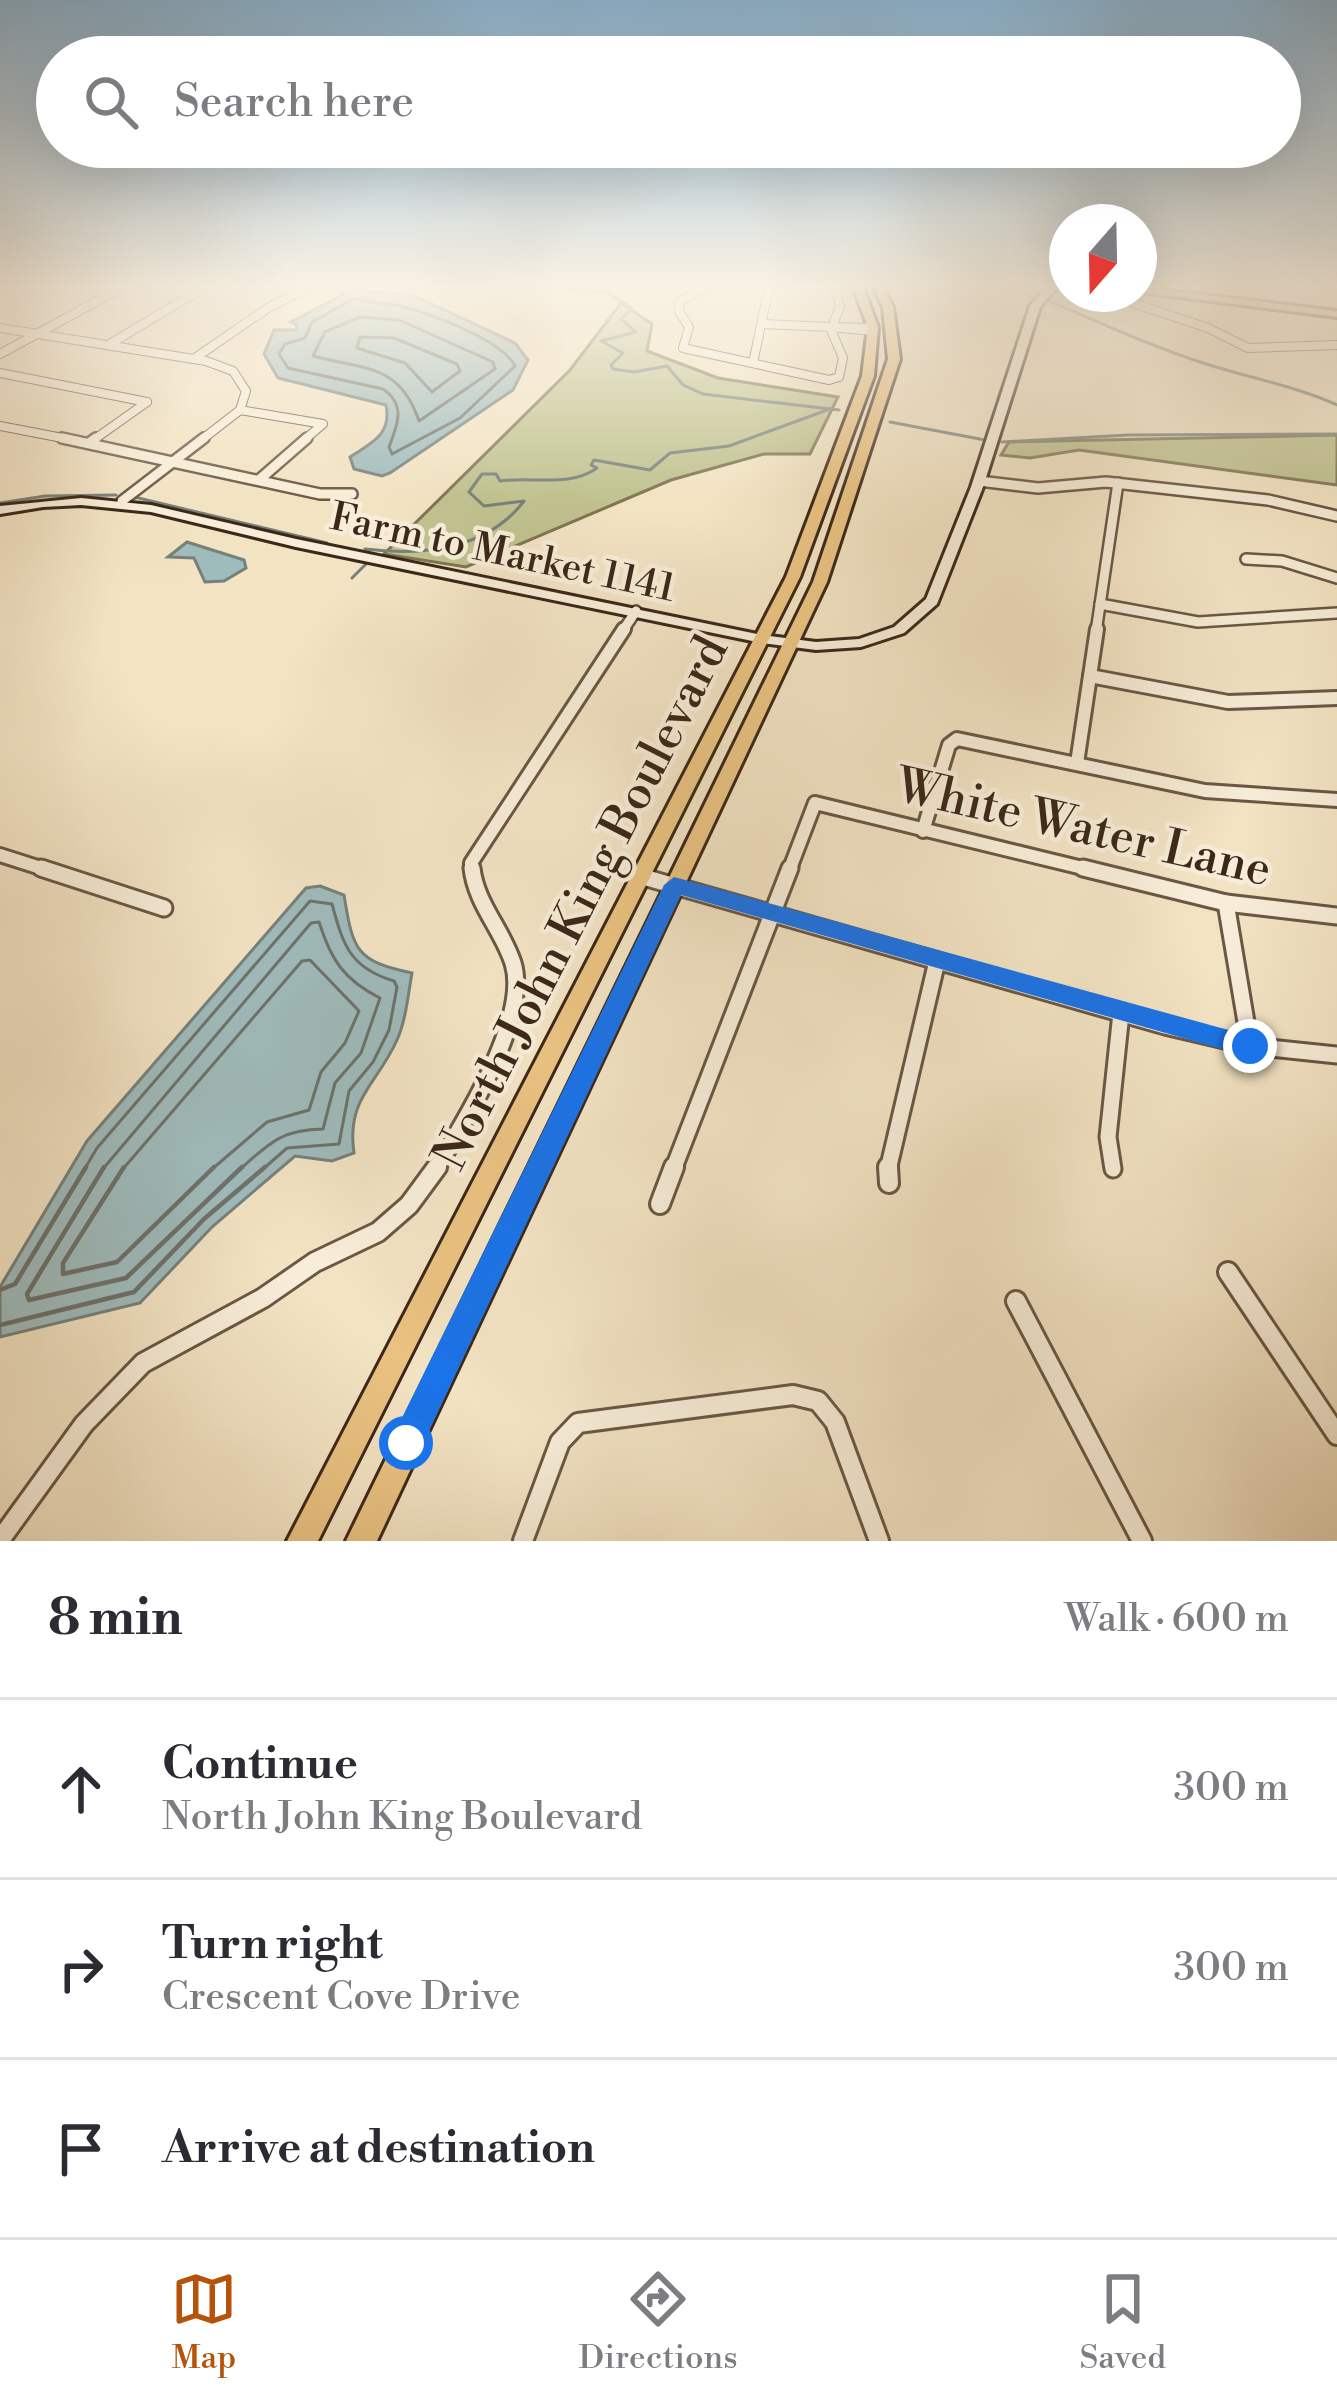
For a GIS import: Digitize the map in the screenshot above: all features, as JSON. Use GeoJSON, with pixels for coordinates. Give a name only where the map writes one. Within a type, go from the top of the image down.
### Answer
{"type":"FeatureCollection","features":[{"type":"Feature","properties":{"kind":"main road","name":"North John King Boulevard"},"geometry":{"type":"LineString","coordinates":[[361,1541],[820,582],[872,359]]}},
{"type":"Feature","properties":{"kind":"main road","name":"North John King Boulevard"},"geometry":{"type":"LineString","coordinates":[[302,1541],[794,578],[855,445]]}},
{"type":"Feature","properties":{"kind":"street"},"geometry":{"type":"LineString","coordinates":[[122,501],[240,410],[247,394],[244,379],[228,368],[194,359]]}},
{"type":"Feature","properties":{"kind":"street"},"geometry":{"type":"LineString","coordinates":[[734,359],[833,380],[839,377],[844,359]]}},
{"type":"Feature","properties":{"kind":"street"},"geometry":{"type":"LineString","coordinates":[[753,363],[754,359]]}},
{"type":"Feature","properties":{"kind":"street","name":"Farm to Market 1141"},"geometry":{"type":"LineString","coordinates":[[0,510],[63,500],[122,501],[295,542],[762,639],[793,644],[861,643],[918,617],[940,585],[980,481],[1018,359]]}},
{"type":"Feature","properties":{"kind":"street"},"geometry":{"type":"LineString","coordinates":[[0,374],[147,402],[89,443]]}},
{"type":"Feature","properties":{"kind":"street"},"geometry":{"type":"LineString","coordinates":[[240,410],[323,424],[260,479]]}},
{"type":"Feature","properties":{"kind":"street"},"geometry":{"type":"LineString","coordinates":[[0,426],[173,459],[320,494],[352,494]]}},
{"type":"Feature","properties":{"kind":"street"},"geometry":{"type":"LineString","coordinates":[[980,481],[1038,488],[1118,483],[1268,500],[1337,516]]}},
{"type":"Feature","properties":{"kind":"street"},"geometry":{"type":"LineString","coordinates":[[1077,763],[1118,483]]}},
{"type":"Feature","properties":{"kind":"street"},"geometry":{"type":"LineString","coordinates":[[1246,559],[1282,561],[1337,578]]}},
{"type":"Feature","properties":{"kind":"street"},"geometry":{"type":"LineString","coordinates":[[1100,604],[1198,622],[1337,613]]}},
{"type":"Feature","properties":{"kind":"street"},"geometry":{"type":"LineString","coordinates":[[0,1540],[96,1412],[139,1366],[263,1298],[298,1271],[391,1224],[418,1195],[457,1131],[515,1010],[516,971],[502,936],[479,905],[471,863],[636,611]]}},
{"type":"Feature","properties":{"kind":"street"},"geometry":{"type":"LineString","coordinates":[[1090,676],[1228,702],[1337,698]]}},
{"type":"Feature","properties":{"kind":"street"},"geometry":{"type":"LineString","coordinates":[[923,831],[949,746],[957,739],[1205,791],[1337,800]]}},
{"type":"Feature","properties":{"kind":"street","name":"White Water Lane"},"geometry":{"type":"LineString","coordinates":[[770,912],[815,803],[1226,903],[1337,916]]}},
{"type":"Feature","properties":{"kind":"street"},"geometry":{"type":"LineString","coordinates":[[0,854],[164,908]]}},
{"type":"Feature","properties":{"kind":"street"},"geometry":{"type":"LineString","coordinates":[[640,876],[1121,1013],[1250,1046],[1337,1055]]}},
{"type":"Feature","properties":{"kind":"street"},"geometry":{"type":"LineString","coordinates":[[1226,903],[1250,1046]]}},
{"type":"Feature","properties":{"kind":"street"},"geometry":{"type":"LineString","coordinates":[[660,1204],[770,912]]}},
{"type":"Feature","properties":{"kind":"street"},"geometry":{"type":"LineString","coordinates":[[889,1183],[887,1159],[937,961]]}},
{"type":"Feature","properties":{"kind":"street"},"geometry":{"type":"LineString","coordinates":[[1113,1168],[1108,1137],[1121,1013]]}},
{"type":"Feature","properties":{"kind":"street"},"geometry":{"type":"LineString","coordinates":[[1228,1272],[1337,1435]]}},
{"type":"Feature","properties":{"kind":"street"},"geometry":{"type":"LineString","coordinates":[[1016,1301],[1142,1541]]}},
{"type":"Feature","properties":{"kind":"street"},"geometry":{"type":"LineString","coordinates":[[523,1541],[560,1442],[578,1423],[793,1395],[818,1401],[835,1422],[879,1541]]}},
{"type":"Feature","properties":{"kind":"green space"},"geometry":{"type":"Polygon","coordinates":[[[578,359],[668,359],[718,378],[838,397],[810,454],[764,454],[671,480],[466,567],[384,554],[578,359]]]}},
{"type":"Feature","properties":{"kind":"green space"},"geometry":{"type":"Polygon","coordinates":[[[1337,435],[1337,485],[1079,450],[1030,458],[1001,455],[1009,442],[1337,435]]]}},
{"type":"Feature","properties":{"kind":"water"},"geometry":{"type":"Polygon","coordinates":[[[267,359],[528,360],[513,390],[382,476],[354,469],[350,457],[383,431],[386,405],[278,378],[267,359]]]}},
{"type":"Feature","properties":{"kind":"water"},"geometry":{"type":"Polygon","coordinates":[[[187,542],[244,560],[246,568],[224,581],[205,582],[194,558],[168,557],[187,542]]]}},
{"type":"Feature","properties":{"kind":"water"},"geometry":{"type":"Polygon","coordinates":[[[320,886],[344,895],[355,941],[368,958],[412,973],[397,1040],[359,1105],[354,1153],[332,1161],[295,1156],[212,1227],[140,1303],[0,1337],[0,1287],[87,1141],[306,888],[320,886]]]}},
{"type":"Feature","properties":{"kind":"waterway"},"geometry":{"type":"LineString","coordinates":[[617,359],[613,369],[634,372],[667,366],[683,385],[703,394],[839,410]]}},
{"type":"Feature","properties":{"kind":"waterway"},"geometry":{"type":"LineString","coordinates":[[1192,359],[1337,405]]}},
{"type":"Feature","properties":{"kind":"waterway"},"geometry":{"type":"LineString","coordinates":[[365,549],[431,550],[492,530],[524,501],[484,506],[469,492],[482,474],[496,474],[500,481],[563,480],[597,468],[591,465],[594,460],[650,470],[670,453],[729,446],[830,409]]}},
{"type":"Feature","properties":{"kind":"waterway"},"geometry":{"type":"LineString","coordinates":[[890,422],[985,440]]}},
{"type":"Feature","properties":{"kind":"waterway"},"geometry":{"type":"LineString","coordinates":[[1002,442],[1128,435],[1337,434]]}},
{"type":"Feature","properties":{"kind":"waterway"},"geometry":{"type":"LineString","coordinates":[[0,503],[45,496],[116,495]]}},
{"type":"Feature","properties":{"kind":"waterway"},"geometry":{"type":"LineString","coordinates":[[134,497],[327,543]]}},
{"type":"Feature","properties":{"kind":"waterway"},"geometry":{"type":"LineString","coordinates":[[352,578],[366,564]]}},
{"type":"Feature","properties":{"kind":"route"},"geometry":{"type":"LineString","coordinates":[[406,1443],[674,885],[1165,1026],[1250,1046]]}}]}
